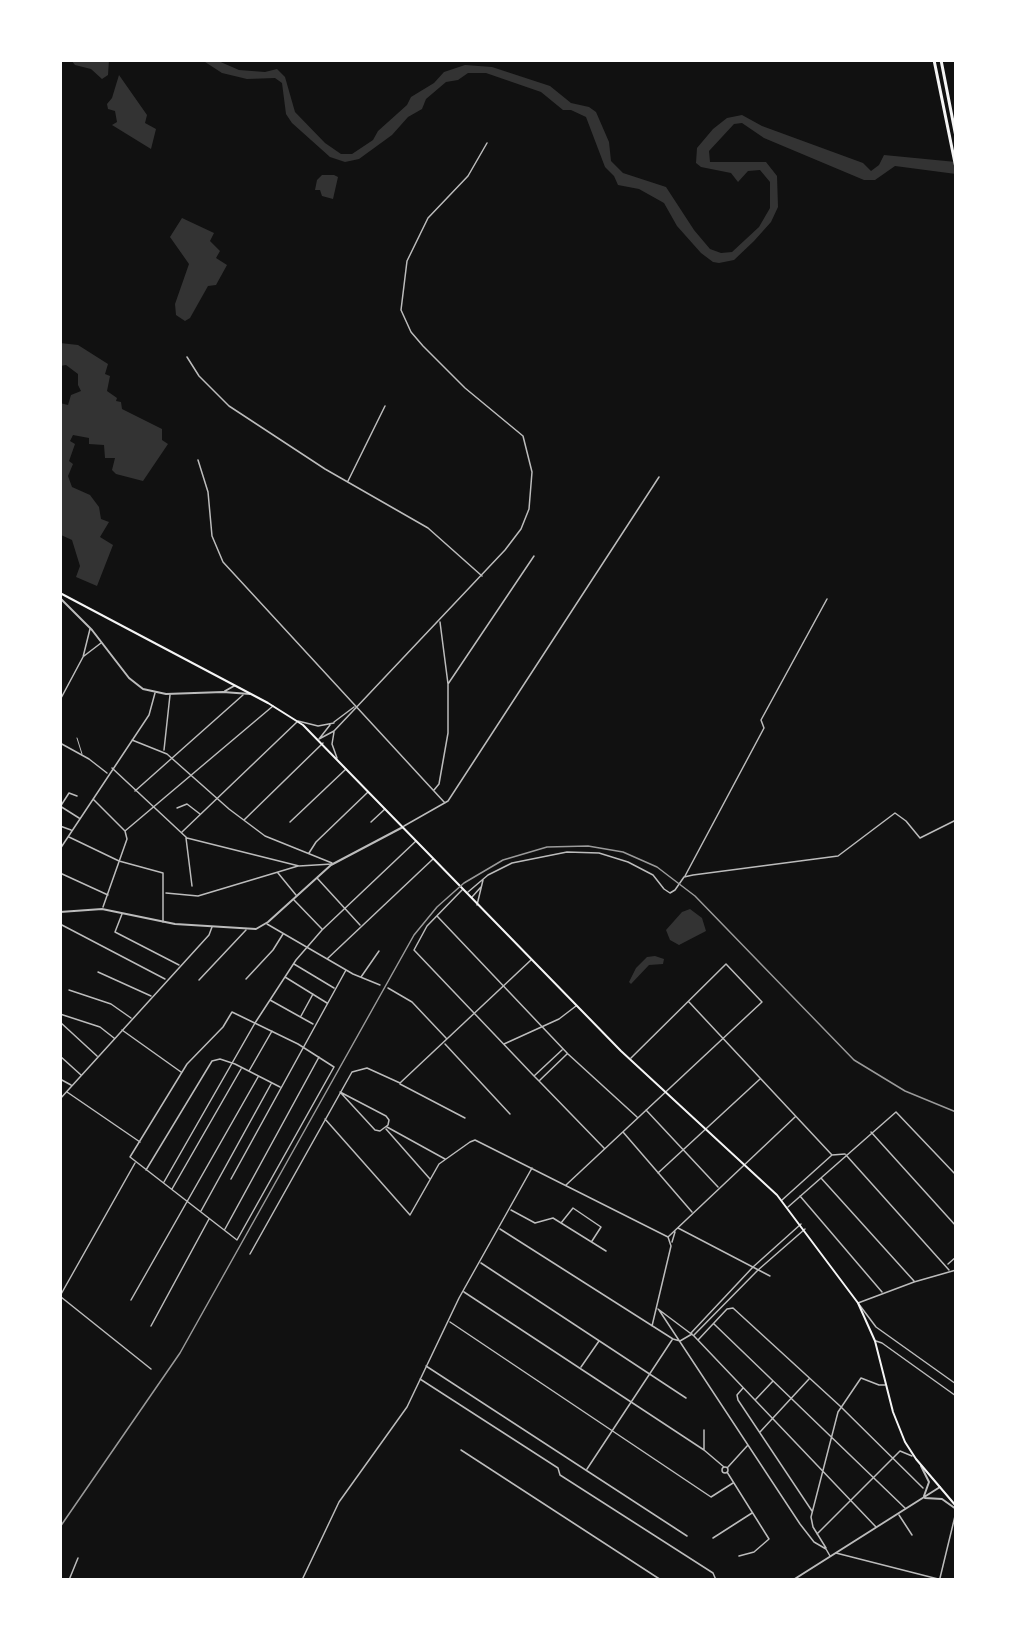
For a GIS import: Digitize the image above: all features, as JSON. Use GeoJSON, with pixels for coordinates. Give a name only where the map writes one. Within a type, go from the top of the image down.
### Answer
{"type":"FeatureCollection","features":[{"type":"Feature","properties":{"kind":"highway"},"geometry":{"type":"LineString","coordinates":[[934,60],[956,168]]}},
{"type":"Feature","properties":{"kind":"highway"},"geometry":{"type":"LineString","coordinates":[[941,60],[956,137]]}},
{"type":"Feature","properties":{"kind":"main road"},"geometry":{"type":"LineString","coordinates":[[60,593],[252,694],[298,721],[323,743],[462,890],[630,1059],[782,1200],[858,1303],[875,1341],[897,1422],[913,1455],[956,1509]]}},
{"type":"Feature","properties":{"kind":"street"},"geometry":{"type":"LineString","coordinates":[[319,739],[334,731],[482,576],[512,543],[527,514],[533,481],[527,444],[517,429],[465,388],[423,346],[404,319],[401,306],[408,258],[428,218],[467,177],[487,143]]}},
{"type":"Feature","properties":{"kind":"street"},"geometry":{"type":"LineString","coordinates":[[187,357],[199,376],[229,406],[348,482],[430,530],[482,576]]}},
{"type":"Feature","properties":{"kind":"street"},"geometry":{"type":"LineString","coordinates":[[348,482],[385,406]]}},
{"type":"Feature","properties":{"kind":"street"},"geometry":{"type":"LineString","coordinates":[[198,460],[208,492],[212,536],[222,560],[445,804]]}},
{"type":"Feature","properties":{"kind":"street"},"geometry":{"type":"LineString","coordinates":[[60,912],[102,909],[163,922],[256,929],[266,923],[333,864],[445,804],[659,477]]}},
{"type":"Feature","properties":{"kind":"street"},"geometry":{"type":"LineString","coordinates":[[448,684],[534,556]]}},
{"type":"Feature","properties":{"kind":"street"},"geometry":{"type":"LineString","coordinates":[[60,598],[98,637],[133,682],[155,693],[252,694]]}},
{"type":"Feature","properties":{"kind":"street"},"geometry":{"type":"LineString","coordinates":[[466,894],[483,879],[517,861],[567,852],[599,854],[628,862],[653,875],[667,892],[674,891],[684,877],[764,728],[761,720],[827,599]]}},
{"type":"Feature","properties":{"kind":"street"},"geometry":{"type":"LineString","coordinates":[[433,790],[439,784],[447,743],[448,684],[440,620]]}},
{"type":"Feature","properties":{"kind":"street"},"geometry":{"type":"LineString","coordinates":[[60,700],[83,657],[90,628]]}},
{"type":"Feature","properties":{"kind":"street"},"geometry":{"type":"LineString","coordinates":[[88,639],[98,637]]}},
{"type":"Feature","properties":{"kind":"street"},"geometry":{"type":"LineString","coordinates":[[83,657],[102,643]]}},
{"type":"Feature","properties":{"kind":"street"},"geometry":{"type":"LineString","coordinates":[[223,692],[226,681]]}},
{"type":"Feature","properties":{"kind":"street"},"geometry":{"type":"LineString","coordinates":[[223,692],[234,686]]}},
{"type":"Feature","properties":{"kind":"street"},"geometry":{"type":"LineString","coordinates":[[229,692],[234,686]]}},
{"type":"Feature","properties":{"kind":"street"},"geometry":{"type":"LineString","coordinates":[[60,849],[152,711],[155,693]]}},
{"type":"Feature","properties":{"kind":"street"},"geometry":{"type":"LineString","coordinates":[[163,752],[170,694]]}},
{"type":"Feature","properties":{"kind":"street"},"geometry":{"type":"LineString","coordinates":[[135,791],[243,694]]}},
{"type":"Feature","properties":{"kind":"street"},"geometry":{"type":"LineString","coordinates":[[125,831],[154,809],[273,706]]}},
{"type":"Feature","properties":{"kind":"street"},"geometry":{"type":"LineString","coordinates":[[319,739],[323,731],[355,707]]}},
{"type":"Feature","properties":{"kind":"street"},"geometry":{"type":"LineString","coordinates":[[182,833],[298,721],[318,726],[334,723]]}},
{"type":"Feature","properties":{"kind":"street"},"geometry":{"type":"LineString","coordinates":[[334,731],[332,744],[337,758]]}},
{"type":"Feature","properties":{"kind":"street"},"geometry":{"type":"LineString","coordinates":[[132,740],[171,757],[217,799],[267,837],[333,864]]}},
{"type":"Feature","properties":{"kind":"street"},"geometry":{"type":"LineString","coordinates":[[60,743],[82,755],[108,774]]}},
{"type":"Feature","properties":{"kind":"street"},"geometry":{"type":"LineString","coordinates":[[244,820],[323,743]]}},
{"type":"Feature","properties":{"kind":"street"},"geometry":{"type":"LineString","coordinates":[[112,768],[187,837],[299,866]]}},
{"type":"Feature","properties":{"kind":"street"},"geometry":{"type":"LineString","coordinates":[[290,822],[347,768]]}},
{"type":"Feature","properties":{"kind":"street"},"geometry":{"type":"LineString","coordinates":[[309,854],[316,842],[369,791]]}},
{"type":"Feature","properties":{"kind":"street"},"geometry":{"type":"LineString","coordinates":[[77,796],[69,793],[60,807],[80,818]]}},
{"type":"Feature","properties":{"kind":"street"},"geometry":{"type":"LineString","coordinates":[[92,798],[125,831],[127,838],[102,909]]}},
{"type":"Feature","properties":{"kind":"street"},"geometry":{"type":"LineString","coordinates":[[177,808],[186,804],[201,814]]}},
{"type":"Feature","properties":{"kind":"street"},"geometry":{"type":"LineString","coordinates":[[371,822],[385,808]]}},
{"type":"Feature","properties":{"kind":"street"},"geometry":{"type":"LineString","coordinates":[[684,877],[834,857],[846,852],[895,813],[908,822],[920,838],[956,820]]}},
{"type":"Feature","properties":{"kind":"street"},"geometry":{"type":"LineString","coordinates":[[60,826],[72,831]]}},
{"type":"Feature","properties":{"kind":"street"},"geometry":{"type":"LineString","coordinates":[[68,837],[119,861],[163,873],[165,893],[163,922]]}},
{"type":"Feature","properties":{"kind":"street"},"geometry":{"type":"LineString","coordinates":[[187,837],[192,886]]}},
{"type":"Feature","properties":{"kind":"street"},"geometry":{"type":"LineString","coordinates":[[163,1183],[255,1023],[293,964],[322,930],[416,841]]}},
{"type":"Feature","properties":{"kind":"street"},"geometry":{"type":"LineString","coordinates":[[327,959],[433,859]]}},
{"type":"Feature","properties":{"kind":"street"},"geometry":{"type":"LineString","coordinates":[[165,893],[198,896],[299,866],[333,864]]}},
{"type":"Feature","properties":{"kind":"street"},"geometry":{"type":"LineString","coordinates":[[60,873],[108,895]]}},
{"type":"Feature","properties":{"kind":"street"},"geometry":{"type":"LineString","coordinates":[[277,873],[297,895]]}},
{"type":"Feature","properties":{"kind":"street"},"geometry":{"type":"LineString","coordinates":[[316,877],[361,926]]}},
{"type":"Feature","properties":{"kind":"street"},"geometry":{"type":"LineString","coordinates":[[477,905],[483,879]]}},
{"type":"Feature","properties":{"kind":"street"},"geometry":{"type":"LineString","coordinates":[[470,898],[481,886]]}},
{"type":"Feature","properties":{"kind":"street"},"geometry":{"type":"LineString","coordinates":[[462,890],[421,935],[414,950],[605,1148]]}},
{"type":"Feature","properties":{"kind":"street"},"geometry":{"type":"LineString","coordinates":[[293,899],[322,930]]}},
{"type":"Feature","properties":{"kind":"street"},"geometry":{"type":"LineString","coordinates":[[122,913],[115,932],[180,965]]}},
{"type":"Feature","properties":{"kind":"street"},"geometry":{"type":"LineString","coordinates":[[437,916],[568,1054],[637,1118]]}},
{"type":"Feature","properties":{"kind":"street"},"geometry":{"type":"LineString","coordinates":[[266,923],[346,970],[380,985]]}},
{"type":"Feature","properties":{"kind":"street"},"geometry":{"type":"LineString","coordinates":[[60,924],[166,980]]}},
{"type":"Feature","properties":{"kind":"street"},"geometry":{"type":"LineString","coordinates":[[60,1099],[209,935],[212,926]]}},
{"type":"Feature","properties":{"kind":"street"},"geometry":{"type":"LineString","coordinates":[[199,980],[246,929]]}},
{"type":"Feature","properties":{"kind":"street"},"geometry":{"type":"LineString","coordinates":[[246,979],[273,950],[283,933]]}},
{"type":"Feature","properties":{"kind":"street"},"geometry":{"type":"LineString","coordinates":[[361,978],[379,951]]}},
{"type":"Feature","properties":{"kind":"street"},"geometry":{"type":"LineString","coordinates":[[400,1083],[532,960]]}},
{"type":"Feature","properties":{"kind":"street"},"geometry":{"type":"LineString","coordinates":[[293,964],[335,989]]}},
{"type":"Feature","properties":{"kind":"street"},"geometry":{"type":"LineString","coordinates":[[566,1185],[762,1002],[726,964],[630,1059]]}},
{"type":"Feature","properties":{"kind":"street"},"geometry":{"type":"LineString","coordinates":[[231,1179],[301,1046],[346,970]]}},
{"type":"Feature","properties":{"kind":"street"},"geometry":{"type":"LineString","coordinates":[[98,972],[152,996]]}},
{"type":"Feature","properties":{"kind":"street"},"geometry":{"type":"LineString","coordinates":[[285,977],[327,1003]]}},
{"type":"Feature","properties":{"kind":"street"},"geometry":{"type":"LineString","coordinates":[[388,988],[412,1002],[447,1039]]}},
{"type":"Feature","properties":{"kind":"street"},"geometry":{"type":"LineString","coordinates":[[69,990],[111,1004],[131,1019]]}},
{"type":"Feature","properties":{"kind":"street"},"geometry":{"type":"LineString","coordinates":[[301,1017],[313,994]]}},
{"type":"Feature","properties":{"kind":"street"},"geometry":{"type":"LineString","coordinates":[[269,1000],[314,1024]]}},
{"type":"Feature","properties":{"kind":"street"},"geometry":{"type":"LineString","coordinates":[[689,1001],[832,1155]]}},
{"type":"Feature","properties":{"kind":"street"},"geometry":{"type":"LineString","coordinates":[[504,1044],[566,1015],[576,1005]]}},
{"type":"Feature","properties":{"kind":"street"},"geometry":{"type":"LineString","coordinates":[[232,1012],[255,1023],[334,1066],[240,1238],[236,1239],[146,1171],[130,1156],[182,1073],[199,1051],[223,1028],[232,1012]]}},
{"type":"Feature","properties":{"kind":"street"},"geometry":{"type":"LineString","coordinates":[[60,1014],[100,1027],[114,1038]]}},
{"type":"Feature","properties":{"kind":"street"},"geometry":{"type":"LineString","coordinates":[[60,1022],[98,1056]]}},
{"type":"Feature","properties":{"kind":"street"},"geometry":{"type":"LineString","coordinates":[[122,1030],[182,1073]]}},
{"type":"Feature","properties":{"kind":"street"},"geometry":{"type":"LineString","coordinates":[[249,1071],[272,1031]]}},
{"type":"Feature","properties":{"kind":"street"},"geometry":{"type":"LineString","coordinates":[[444,1042],[510,1114]]}},
{"type":"Feature","properties":{"kind":"street"},"geometry":{"type":"LineString","coordinates":[[534,1076],[563,1048]]}},
{"type":"Feature","properties":{"kind":"street"},"geometry":{"type":"LineString","coordinates":[[539,1081],[568,1054]]}},
{"type":"Feature","properties":{"kind":"street"},"geometry":{"type":"LineString","coordinates":[[60,1056],[81,1075]]}},
{"type":"Feature","properties":{"kind":"street"},"geometry":{"type":"LineString","coordinates":[[224,1230],[319,1056]]}},
{"type":"Feature","properties":{"kind":"street"},"geometry":{"type":"LineString","coordinates":[[146,1171],[208,1064],[217,1059],[233,1063],[280,1087]]}},
{"type":"Feature","properties":{"kind":"street"},"geometry":{"type":"LineString","coordinates":[[171,1190],[242,1067]]}},
{"type":"Feature","properties":{"kind":"street"},"geometry":{"type":"LineString","coordinates":[[250,1254],[352,1072],[361,1067],[376,1071],[465,1118]]}},
{"type":"Feature","properties":{"kind":"street"},"geometry":{"type":"LineString","coordinates":[[131,1300],[258,1077]]}},
{"type":"Feature","properties":{"kind":"street"},"geometry":{"type":"LineString","coordinates":[[60,1079],[72,1086]]}},
{"type":"Feature","properties":{"kind":"street"},"geometry":{"type":"LineString","coordinates":[[658,1173],[761,1079]]}},
{"type":"Feature","properties":{"kind":"street"},"geometry":{"type":"LineString","coordinates":[[201,1212],[272,1084]]}},
{"type":"Feature","properties":{"kind":"street"},"geometry":{"type":"LineString","coordinates":[[66,1092],[140,1142]]}},
{"type":"Feature","properties":{"kind":"street"},"geometry":{"type":"LineString","coordinates":[[340,1092],[387,1117],[389,1122],[386,1127],[376,1131],[340,1092]]}},
{"type":"Feature","properties":{"kind":"street"},"geometry":{"type":"LineString","coordinates":[[358,1111],[364,1105]]}},
{"type":"Feature","properties":{"kind":"street"},"geometry":{"type":"LineString","coordinates":[[646,1110],[719,1188]]}},
{"type":"Feature","properties":{"kind":"street"},"geometry":{"type":"LineString","coordinates":[[788,1207],[845,1154],[896,1112],[956,1175]]}},
{"type":"Feature","properties":{"kind":"street"},"geometry":{"type":"LineString","coordinates":[[668,1237],[796,1116]]}},
{"type":"Feature","properties":{"kind":"street"},"geometry":{"type":"LineString","coordinates":[[325,1119],[410,1215],[439,1164],[475,1140],[668,1237],[672,1246]]}},
{"type":"Feature","properties":{"kind":"street"},"geometry":{"type":"LineString","coordinates":[[386,1127],[446,1159]]}},
{"type":"Feature","properties":{"kind":"street"},"geometry":{"type":"LineString","coordinates":[[386,1127],[430,1179]]}},
{"type":"Feature","properties":{"kind":"street"},"geometry":{"type":"LineString","coordinates":[[622,1131],[693,1213]]}},
{"type":"Feature","properties":{"kind":"street"},"geometry":{"type":"LineString","coordinates":[[871,1132],[956,1226]]}},
{"type":"Feature","properties":{"kind":"street"},"geometry":{"type":"LineString","coordinates":[[782,1200],[832,1155],[845,1154]]}},
{"type":"Feature","properties":{"kind":"street"},"geometry":{"type":"LineString","coordinates":[[845,1154],[949,1270]]}},
{"type":"Feature","properties":{"kind":"street"},"geometry":{"type":"LineString","coordinates":[[135,1162],[60,1296],[151,1369]]}},
{"type":"Feature","properties":{"kind":"street"},"geometry":{"type":"LineString","coordinates":[[302,1580],[339,1502],[399,1419],[463,1291],[532,1168]]}},
{"type":"Feature","properties":{"kind":"street"},"geometry":{"type":"LineString","coordinates":[[821,1178],[914,1282]]}},
{"type":"Feature","properties":{"kind":"street"},"geometry":{"type":"LineString","coordinates":[[800,1196],[883,1293]]}},
{"type":"Feature","properties":{"kind":"street"},"geometry":{"type":"LineString","coordinates":[[561,1223],[573,1208],[602,1227],[592,1242]]}},
{"type":"Feature","properties":{"kind":"street"},"geometry":{"type":"LineString","coordinates":[[510,1209],[533,1223],[540,1223],[550,1217],[606,1251]]}},
{"type":"Feature","properties":{"kind":"street"},"geometry":{"type":"LineString","coordinates":[[151,1326],[209,1219]]}},
{"type":"Feature","properties":{"kind":"street"},"geometry":{"type":"LineString","coordinates":[[692,1334],[753,1268],[801,1224]]}},
{"type":"Feature","properties":{"kind":"street"},"geometry":{"type":"LineString","coordinates":[[500,1228],[672,1339],[680,1341],[692,1334],[758,1270],[805,1229]]}},
{"type":"Feature","properties":{"kind":"street"},"geometry":{"type":"LineString","coordinates":[[678,1228],[770,1276]]}},
{"type":"Feature","properties":{"kind":"street"},"geometry":{"type":"LineString","coordinates":[[652,1326],[658,1309],[675,1231]]}},
{"type":"Feature","properties":{"kind":"street"},"geometry":{"type":"LineString","coordinates":[[946,1266],[956,1257]]}},
{"type":"Feature","properties":{"kind":"street"},"geometry":{"type":"LineString","coordinates":[[481,1262],[686,1398]]}},
{"type":"Feature","properties":{"kind":"street"},"geometry":{"type":"LineString","coordinates":[[956,1269],[858,1303],[875,1326],[956,1384]]}},
{"type":"Feature","properties":{"kind":"street"},"geometry":{"type":"LineString","coordinates":[[463,1291],[721,1462],[724,1467],[723,1471],[727,1472],[769,1540],[752,1553],[739,1556]]}},
{"type":"Feature","properties":{"kind":"street"},"geometry":{"type":"LineString","coordinates":[[698,1340],[731,1307],[840,1406],[924,1488]]}},
{"type":"Feature","properties":{"kind":"street"},"geometry":{"type":"LineString","coordinates":[[658,1309],[692,1334],[877,1527]]}},
{"type":"Feature","properties":{"kind":"street"},"geometry":{"type":"LineString","coordinates":[[658,1309],[806,1533],[816,1544],[826,1549]]}},
{"type":"Feature","properties":{"kind":"street"},"geometry":{"type":"LineString","coordinates":[[449,1322],[711,1497],[733,1483]]}},
{"type":"Feature","properties":{"kind":"street"},"geometry":{"type":"LineString","coordinates":[[714,1323],[906,1509]]}},
{"type":"Feature","properties":{"kind":"street"},"geometry":{"type":"LineString","coordinates":[[882,1343],[890,1336]]}},
{"type":"Feature","properties":{"kind":"street"},"geometry":{"type":"LineString","coordinates":[[587,1470],[672,1339]]}},
{"type":"Feature","properties":{"kind":"street"},"geometry":{"type":"LineString","coordinates":[[580,1368],[599,1340]]}},
{"type":"Feature","properties":{"kind":"street"},"geometry":{"type":"LineString","coordinates":[[875,1341],[882,1343],[956,1396]]}},
{"type":"Feature","properties":{"kind":"street"},"geometry":{"type":"LineString","coordinates":[[425,1365],[687,1536]]}},
{"type":"Feature","properties":{"kind":"street"},"geometry":{"type":"LineString","coordinates":[[419,1378],[559,1470],[560,1475],[714,1573],[716,1580]]}},
{"type":"Feature","properties":{"kind":"street"},"geometry":{"type":"LineString","coordinates":[[760,1432],[810,1378]]}},
{"type":"Feature","properties":{"kind":"street"},"geometry":{"type":"LineString","coordinates":[[830,1557],[812,1524],[812,1511],[840,1406],[862,1378],[878,1385],[886,1385]]}},
{"type":"Feature","properties":{"kind":"street"},"geometry":{"type":"LineString","coordinates":[[755,1400],[773,1380]]}},
{"type":"Feature","properties":{"kind":"street"},"geometry":{"type":"LineString","coordinates":[[744,1388],[737,1398],[812,1511]]}},
{"type":"Feature","properties":{"kind":"street"},"geometry":{"type":"LineString","coordinates":[[704,1430],[704,1450]]}},
{"type":"Feature","properties":{"kind":"street"},"geometry":{"type":"LineString","coordinates":[[727,1472],[728,1467],[749,1444]]}},
{"type":"Feature","properties":{"kind":"street"},"geometry":{"type":"LineString","coordinates":[[460,1450],[661,1580]]}},
{"type":"Feature","properties":{"kind":"street"},"geometry":{"type":"LineString","coordinates":[[817,1534],[893,1457],[902,1450],[909,1456],[913,1455]]}},
{"type":"Feature","properties":{"kind":"street"},"geometry":{"type":"LineString","coordinates":[[920,1464],[929,1482],[922,1499]]}},
{"type":"Feature","properties":{"kind":"street"},"geometry":{"type":"LineString","coordinates":[[793,1580],[940,1487]]}},
{"type":"Feature","properties":{"kind":"street"},"geometry":{"type":"LineString","coordinates":[[836,1553],[941,1580],[956,1509],[939,1498],[922,1499]]}},
{"type":"Feature","properties":{"kind":"street"},"geometry":{"type":"LineString","coordinates":[[713,1538],[753,1513]]}},
{"type":"Feature","properties":{"kind":"street"},"geometry":{"type":"LineString","coordinates":[[899,1514],[912,1534]]}},
{"type":"Feature","properties":{"kind":"street"},"geometry":{"type":"LineString","coordinates":[[69,1580],[78,1558]]}},
{"type":"Feature","properties":{"kind":"lane"},"geometry":{"type":"LineString","coordinates":[[77,738],[82,755]]}},
{"type":"Feature","properties":{"kind":"shaded area"},"geometry":{"type":"Polygon","coordinates":[[[71,60],[109,60],[108,75],[102,79],[91,69],[75,65],[71,60]]]}},
{"type":"Feature","properties":{"kind":"shaded area"},"geometry":{"type":"Polygon","coordinates":[[[202,60],[216,60],[239,70],[265,72],[277,69],[285,77],[295,112],[325,143],[341,154],[352,154],[373,140],[378,131],[407,105],[411,97],[434,83],[444,72],[465,65],[492,67],[550,86],[571,103],[589,107],[596,112],[609,142],[611,161],[623,173],[666,187],[694,230],[710,249],[721,253],[732,252],[759,227],[770,208],[770,182],[760,170],[748,171],[738,182],[731,173],[701,167],[696,163],[697,148],[713,129],[727,118],[742,115],[762,126],[863,163],[871,171],[879,165],[884,155],[956,162],[956,174],[895,166],[875,180],[864,180],[764,138],[742,123],[734,124],[709,151],[710,162],[766,162],[777,176],[778,207],[771,222],[734,260],[719,263],[713,262],[701,253],[677,226],[664,203],[639,189],[618,185],[614,176],[605,167],[586,117],[571,110],[563,110],[541,92],[486,73],[468,73],[458,80],[446,82],[426,99],[422,109],[408,117],[392,135],[359,159],[345,162],[330,157],[292,123],[286,114],[282,83],[275,78],[247,79],[222,73],[202,60]]]}},
{"type":"Feature","properties":{"kind":"shaded area"},"geometry":{"type":"Polygon","coordinates":[[[119,75],[147,115],[145,123],[156,129],[151,149],[112,125],[117,122],[115,111],[108,109],[107,104],[112,98],[119,75]]]}},
{"type":"Feature","properties":{"kind":"shaded area"},"geometry":{"type":"Polygon","coordinates":[[[322,175],[338,177],[333,199],[322,196],[320,190],[315,190],[317,180],[322,175]]]}},
{"type":"Feature","properties":{"kind":"shaded area"},"geometry":{"type":"Polygon","coordinates":[[[182,218],[214,233],[210,241],[220,251],[216,258],[227,265],[216,285],[208,286],[190,318],[185,321],[176,315],[175,304],[189,264],[170,237],[182,218]]]}},
{"type":"Feature","properties":{"kind":"shaded area"},"geometry":{"type":"Polygon","coordinates":[[[60,343],[78,345],[108,364],[105,374],[110,376],[107,391],[117,398],[116,401],[121,402],[122,409],[162,429],[162,440],[168,444],[143,481],[116,474],[112,470],[115,458],[105,458],[104,445],[89,444],[89,438],[73,435],[70,441],[75,444],[69,461],[73,464],[68,476],[72,487],[90,495],[99,507],[101,519],[109,522],[100,537],[113,545],[97,586],[76,577],[80,566],[72,540],[61,535],[60,403],[68,405],[71,395],[81,391],[78,385],[78,374],[66,365],[60,366],[60,343]]]}},
{"type":"Feature","properties":{"kind":"shaded area"},"geometry":{"type":"Polygon","coordinates":[[[690,909],[702,918],[706,931],[679,945],[670,940],[666,930],[682,912],[690,909]]]}},
{"type":"Feature","properties":{"kind":"shaded area"},"geometry":{"type":"Polygon","coordinates":[[[655,956],[664,959],[663,964],[649,965],[631,984],[629,982],[636,968],[647,957],[655,956]]]}},
{"type":"Feature","properties":{"kind":"railway"},"geometry":{"type":"LineString","coordinates":[[60,1527],[180,1353],[414,935],[437,907],[464,883],[503,860],[547,847],[588,846],[623,852],[657,867],[695,896],[854,1060],[905,1091],[956,1112]]}}]}
